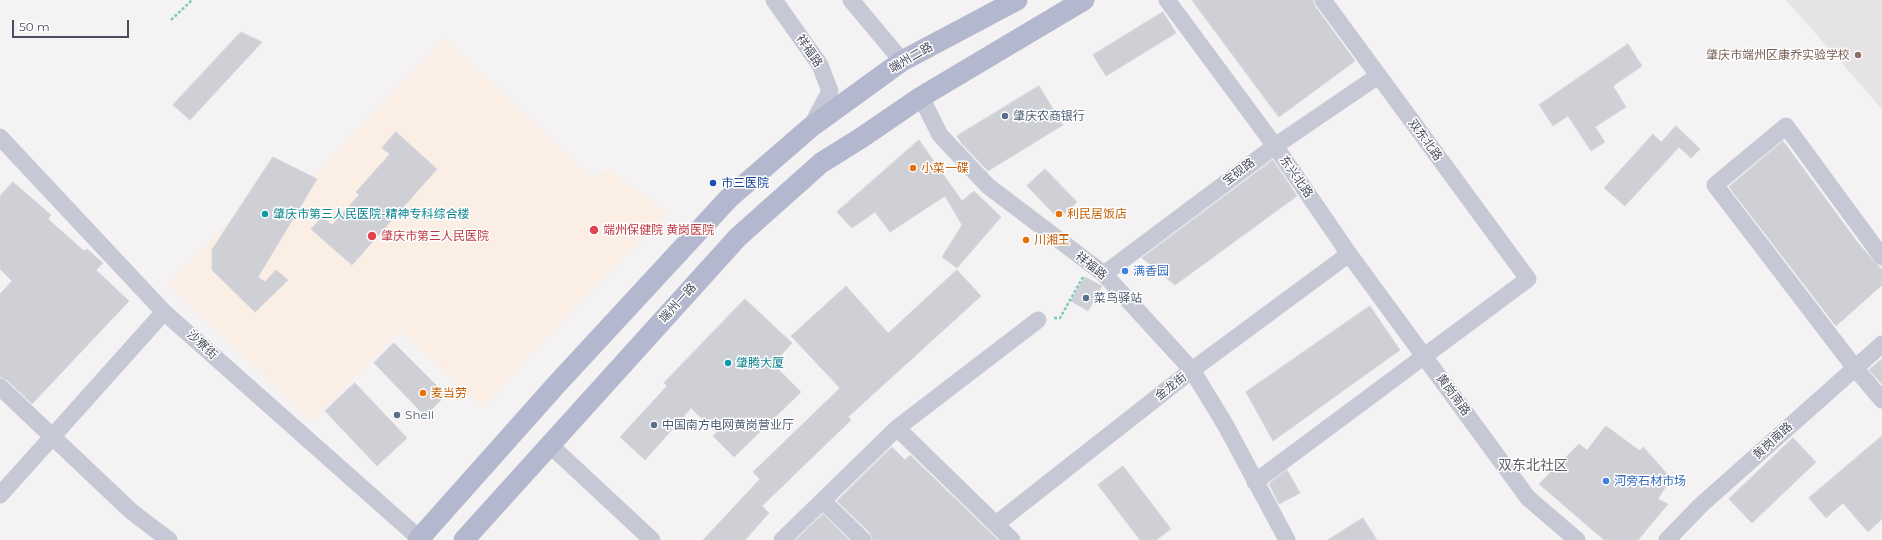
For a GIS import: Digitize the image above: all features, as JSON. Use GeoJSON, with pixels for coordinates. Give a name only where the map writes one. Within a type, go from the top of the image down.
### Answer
{"type":"FeatureCollection","features":[{"type":"Feature","properties":{"kind":"main road"},"geometry":{"type":"LineString","coordinates":[[921,97],[1084,0]]}},
{"type":"Feature","properties":{"kind":"main road","name":"端州二路"},"geometry":{"type":"LineString","coordinates":[[812,127],[902,61],[1005,3]]}},
{"type":"Feature","properties":{"kind":"main road","name":"端州一路"},"geometry":{"type":"LineString","coordinates":[[464,540],[738,237],[821,163],[921,97]]}},
{"type":"Feature","properties":{"kind":"main road"},"geometry":{"type":"LineString","coordinates":[[418,539],[556,385],[729,198],[812,127]]}},
{"type":"Feature","properties":{"kind":"street","name":"祥福路"},"geometry":{"type":"LineString","coordinates":[[774,0],[820,65],[830,91],[812,127]]}},
{"type":"Feature","properties":{"kind":"street"},"geometry":{"type":"LineString","coordinates":[[851,0],[902,61]]}},
{"type":"Feature","properties":{"kind":"street","name":"东兴北路"},"geometry":{"type":"LineString","coordinates":[[1167,0],[1275,146],[1349,254],[1424,356]]}},
{"type":"Feature","properties":{"kind":"street","name":"双东北路"},"geometry":{"type":"LineString","coordinates":[[1323,0],[1528,279],[1424,356]]}},
{"type":"Feature","properties":{"kind":"street","name":"宝砚路"},"geometry":{"type":"LineString","coordinates":[[1097,269],[1378,76]]}},
{"type":"Feature","properties":{"kind":"street","name":"祥福路"},"geometry":{"type":"LineString","coordinates":[[921,97],[940,135],[988,186],[1097,269],[1192,370],[1226,426],[1286,540]]}},
{"type":"Feature","properties":{"kind":"street"},"geometry":{"type":"LineString","coordinates":[[1882,257],[1786,126],[1715,185],[1855,368],[1882,400]]}},
{"type":"Feature","properties":{"kind":"street","name":"沙寮街"},"geometry":{"type":"LineString","coordinates":[[0,137],[164,312],[418,539]]}},
{"type":"Feature","properties":{"kind":"street","name":"金龙街"},"geometry":{"type":"LineString","coordinates":[[996,524],[1192,370],[1349,254]]}},
{"type":"Feature","properties":{"kind":"street"},"geometry":{"type":"LineString","coordinates":[[0,495],[164,312]]}},
{"type":"Feature","properties":{"kind":"street"},"geometry":{"type":"LineString","coordinates":[[782,540],[897,428],[1038,320]]}},
{"type":"Feature","properties":{"kind":"street","name":"黄岗南路"},"geometry":{"type":"LineString","coordinates":[[1667,540],[1701,505],[1882,344]]}},
{"type":"Feature","properties":{"kind":"street"},"geometry":{"type":"LineString","coordinates":[[1255,482],[1424,356]]}},
{"type":"Feature","properties":{"kind":"street","name":"黄岗南路"},"geometry":{"type":"LineString","coordinates":[[1424,356],[1528,498],[1577,540]]}},
{"type":"Feature","properties":{"kind":"street"},"geometry":{"type":"LineString","coordinates":[[0,387],[132,512],[169,540]]}},
{"type":"Feature","properties":{"kind":"street"},"geometry":{"type":"LineString","coordinates":[[897,428],[1012,540]]}},
{"type":"Feature","properties":{"kind":"street"},"geometry":{"type":"LineString","coordinates":[[550,445],[652,540]]}},
{"type":"Feature","properties":{"kind":"street"},"geometry":{"type":"LineString","coordinates":[[823,501],[863,540]]}},
{"type":"Feature","properties":{"kind":"path"},"geometry":{"type":"LineString","coordinates":[[171,20],[192,0]]}},
{"type":"Feature","properties":{"kind":"path"},"geometry":{"type":"LineString","coordinates":[[1038,320],[1060,318],[1097,269]]}},
{"type":"Feature","properties":{"kind":"shaded area","name":"肇庆市端州区康乔实验学校"},"geometry":{"type":"Polygon","coordinates":[[[1786,0],[1882,0],[1882,109],[1786,0]]]}},
{"type":"Feature","properties":{"kind":"shaded area","name":"肇庆市第三人民医院"},"geometry":{"type":"Polygon","coordinates":[[[445,39],[593,180],[608,170],[667,213],[577,304],[482,408],[401,330],[312,421],[168,284],[244,206],[265,226],[445,39]]]}},
{"type":"Feature","properties":{"kind":"building"},"geometry":{"type":"Polygon","coordinates":[[[1192,0],[1313,0],[1315,6],[1355,61],[1279,117],[1192,0]]]}},
{"type":"Feature","properties":{"kind":"building"},"geometry":{"type":"Polygon","coordinates":[[[1163,12],[1176,33],[1106,76],[1093,55],[1163,12]]]}},
{"type":"Feature","properties":{"kind":"building"},"geometry":{"type":"Polygon","coordinates":[[[241,32],[262,42],[190,120],[173,105],[241,32]]]}},
{"type":"Feature","properties":{"kind":"building"},"geometry":{"type":"Polygon","coordinates":[[[1628,44],[1642,66],[1613,86],[1626,107],[1595,127],[1605,142],[1591,151],[1568,116],[1553,126],[1539,105],[1628,44]]]}},
{"type":"Feature","properties":{"kind":"building"},"geometry":{"type":"Polygon","coordinates":[[[1039,86],[1063,125],[988,171],[962,144],[957,136],[1039,86]]]}},
{"type":"Feature","properties":{"kind":"building"},"geometry":{"type":"Polygon","coordinates":[[[1676,126],[1700,149],[1691,158],[1679,147],[1625,206],[1604,188],[1653,134],[1661,142],[1676,126]]]}},
{"type":"Feature","properties":{"kind":"building"},"geometry":{"type":"Polygon","coordinates":[[[396,132],[437,169],[352,265],[311,229],[322,217],[332,225],[359,195],[356,192],[390,154],[382,148],[396,132]]]}},
{"type":"Feature","properties":{"kind":"building"},"geometry":{"type":"Polygon","coordinates":[[[919,140],[962,201],[974,191],[1001,217],[957,268],[942,257],[962,225],[945,196],[890,232],[875,212],[852,228],[837,212],[919,140]]]}},
{"type":"Feature","properties":{"kind":"building"},"geometry":{"type":"Polygon","coordinates":[[[1783,141],[1858,243],[1882,270],[1882,285],[1836,326],[1729,187],[1783,141]]]}},
{"type":"Feature","properties":{"kind":"building","name":"肇庆市第三人民医院-精神专科综合楼"},"geometry":{"type":"Polygon","coordinates":[[[273,157],[317,179],[258,277],[265,282],[276,270],[288,280],[255,312],[212,270],[212,250],[273,157]]]}},
{"type":"Feature","properties":{"kind":"building"},"geometry":{"type":"Polygon","coordinates":[[[1273,160],[1297,196],[1175,285],[1142,258],[1273,160]]]}},
{"type":"Feature","properties":{"kind":"building"},"geometry":{"type":"Polygon","coordinates":[[[1045,169],[1077,202],[1059,219],[1027,186],[1045,169]]]}},
{"type":"Feature","properties":{"kind":"building"},"geometry":{"type":"Polygon","coordinates":[[[13,182],[51,215],[48,219],[84,251],[87,249],[103,263],[96,270],[129,301],[32,404],[7,380],[0,377],[0,294],[12,281],[0,269],[0,196],[13,182]]]}},
{"type":"Feature","properties":{"kind":"building"},"geometry":{"type":"Polygon","coordinates":[[[957,270],[981,296],[848,417],[851,420],[762,506],[769,513],[745,540],[703,540],[760,479],[753,472],[840,388],[791,336],[846,286],[888,333],[957,270]]]}},
{"type":"Feature","properties":{"kind":"building"},"geometry":{"type":"Polygon","coordinates":[[[1085,277],[1102,286],[1088,311],[1071,301],[1085,277]]]}},
{"type":"Feature","properties":{"kind":"building"},"geometry":{"type":"Polygon","coordinates":[[[745,299],[792,343],[773,364],[801,392],[734,457],[713,436],[717,433],[691,408],[645,460],[620,437],[667,386],[664,383],[745,299]]]}},
{"type":"Feature","properties":{"kind":"building"},"geometry":{"type":"Polygon","coordinates":[[[1370,306],[1400,350],[1273,441],[1246,392],[1370,306]]]}},
{"type":"Feature","properties":{"kind":"building"},"geometry":{"type":"Polygon","coordinates":[[[394,343],[446,395],[425,416],[374,363],[394,343]]]}},
{"type":"Feature","properties":{"kind":"building"},"geometry":{"type":"Polygon","coordinates":[[[1882,359],[1882,384],[1869,370],[1882,359]]]}},
{"type":"Feature","properties":{"kind":"building"},"geometry":{"type":"Polygon","coordinates":[[[355,383],[407,438],[377,466],[325,411],[355,383]]]}},
{"type":"Feature","properties":{"kind":"building","name":"河旁石材市场"},"geometry":{"type":"Polygon","coordinates":[[[1606,426],[1640,451],[1643,447],[1671,478],[1658,499],[1668,504],[1638,540],[1604,540],[1539,484],[1579,444],[1587,450],[1606,426]]]}},
{"type":"Feature","properties":{"kind":"building"},"geometry":{"type":"Polygon","coordinates":[[[1882,436],[1882,519],[1868,532],[1843,503],[1826,518],[1809,498],[1882,436]]]}},
{"type":"Feature","properties":{"kind":"building"},"geometry":{"type":"Polygon","coordinates":[[[1793,438],[1816,462],[1752,523],[1729,499],[1793,438]]]}},
{"type":"Feature","properties":{"kind":"building"},"geometry":{"type":"Polygon","coordinates":[[[892,447],[905,460],[910,455],[998,540],[873,540],[870,533],[837,501],[892,447]]]}},
{"type":"Feature","properties":{"kind":"building"},"geometry":{"type":"Polygon","coordinates":[[[1123,466],[1171,529],[1156,540],[1140,540],[1098,485],[1123,466]]]}},
{"type":"Feature","properties":{"kind":"building"},"geometry":{"type":"Polygon","coordinates":[[[1287,470],[1300,493],[1279,504],[1269,484],[1287,470]]]}},
{"type":"Feature","properties":{"kind":"building"},"geometry":{"type":"Polygon","coordinates":[[[823,514],[849,540],[796,540],[823,514]]]}},
{"type":"Feature","properties":{"kind":"building"},"geometry":{"type":"Polygon","coordinates":[[[1363,518],[1377,540],[1328,540],[1363,518]]]}},
{"type":"Feature","properties":{"kind":"place","name":"肇庆市端州区康乔实验学校"},"geometry":{"type":"Point","coordinates":[1858,55]}},
{"type":"Feature","properties":{"kind":"place","name":"肇庆农商银行"},"geometry":{"type":"Point","coordinates":[1005,116]}},
{"type":"Feature","properties":{"kind":"place","name":"小菜一碟"},"geometry":{"type":"Point","coordinates":[913,168]}},
{"type":"Feature","properties":{"kind":"place","name":"市三医院"},"geometry":{"type":"Point","coordinates":[713,183]}},
{"type":"Feature","properties":{"kind":"place","name":"肇庆市第三人民医院-精神专科综合楼"},"geometry":{"type":"Point","coordinates":[265,214]}},
{"type":"Feature","properties":{"kind":"place","name":"利民居饭店"},"geometry":{"type":"Point","coordinates":[1059,214]}},
{"type":"Feature","properties":{"kind":"place","name":"端州保健院 黄岗医院"},"geometry":{"type":"Point","coordinates":[594,230]}},
{"type":"Feature","properties":{"kind":"place","name":"肇庆市第三人民医院"},"geometry":{"type":"Point","coordinates":[372,236]}},
{"type":"Feature","properties":{"kind":"place","name":"川湘王"},"geometry":{"type":"Point","coordinates":[1026,240]}},
{"type":"Feature","properties":{"kind":"place","name":"满香园"},"geometry":{"type":"Point","coordinates":[1125,271]}},
{"type":"Feature","properties":{"kind":"place","name":"菜鸟驿站"},"geometry":{"type":"Point","coordinates":[1086,298]}},
{"type":"Feature","properties":{"kind":"place","name":"肇腾大厦"},"geometry":{"type":"Point","coordinates":[728,363]}},
{"type":"Feature","properties":{"kind":"place","name":"麦当劳"},"geometry":{"type":"Point","coordinates":[423,393]}},
{"type":"Feature","properties":{"kind":"place","name":"Shell"},"geometry":{"type":"Point","coordinates":[397,415]}},
{"type":"Feature","properties":{"kind":"place","name":"中国南方电网黄岗营业厅"},"geometry":{"type":"Point","coordinates":[654,425]}},
{"type":"Feature","properties":{"kind":"place","name":"河旁石材市场"},"geometry":{"type":"Point","coordinates":[1606,481]}},
{"type":"Feature","properties":{"kind":"district","name":"双东北社区"},"geometry":{"type":"Point","coordinates":[1533,466]}}]}
